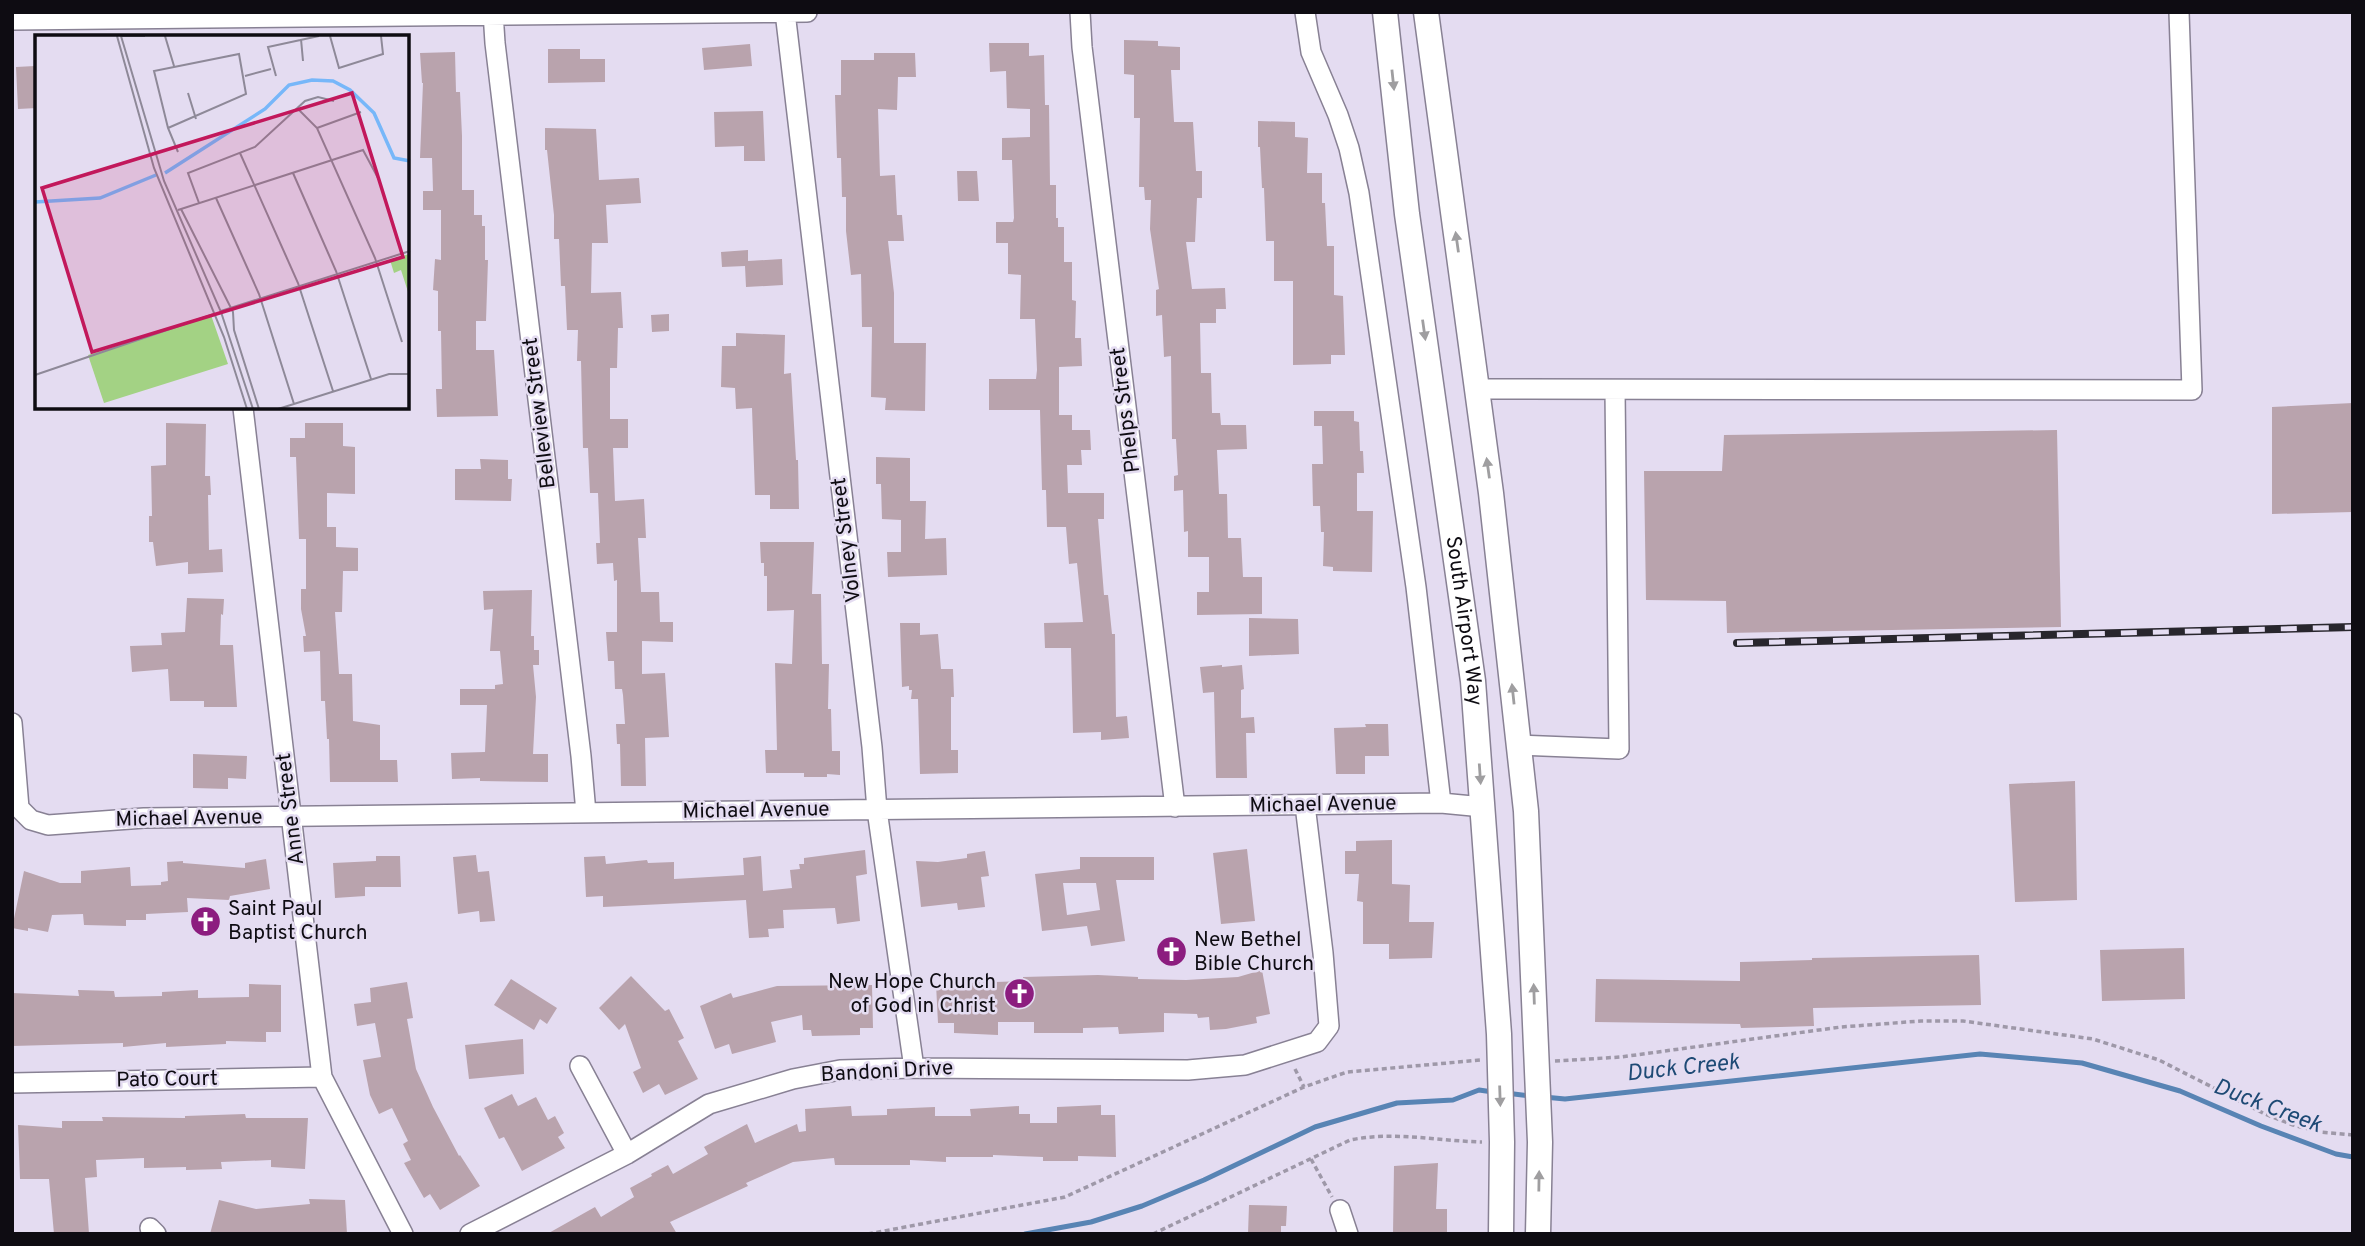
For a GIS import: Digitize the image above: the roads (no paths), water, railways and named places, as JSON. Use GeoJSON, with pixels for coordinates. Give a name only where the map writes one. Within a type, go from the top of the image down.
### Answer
{"type":"FeatureCollection","features":[{"type":"Feature","properties":{"kind":"main road","name":"South Airport Way"},"geometry":{"type":"LineString","coordinates":[[1385,12],[1408,214],[1473,681],[1499,1060],[1502,1136],[1501,1234]]}},
{"type":"Feature","properties":{"kind":"main road","name":"South Airport Way"},"geometry":{"type":"LineString","coordinates":[[1426,12],[1477,389],[1526,811],[1539,1129],[1538,1234]]}},
{"type":"Feature","properties":{"kind":"street","name":"Volney Street"},"geometry":{"type":"LineString","coordinates":[[785,12],[872,747],[877,810],[914,1068]]}},
{"type":"Feature","properties":{"kind":"street"},"geometry":{"type":"LineString","coordinates":[[12,20],[198,22],[494,14],[807,12]]}},
{"type":"Feature","properties":{"kind":"street","name":"Phelps Street"},"geometry":{"type":"LineString","coordinates":[[1080,12],[1175,807]]}},
{"type":"Feature","properties":{"kind":"street"},"geometry":{"type":"LineString","coordinates":[[1306,12],[1311,52],[1342,126],[1359,193],[1416,587],[1441,803]]}},
{"type":"Feature","properties":{"kind":"street"},"geometry":{"type":"LineString","coordinates":[[1477,389],[2192,390],[2179,12]]}},
{"type":"Feature","properties":{"kind":"street","name":"Belleview Street"},"geometry":{"type":"LineString","coordinates":[[494,14],[495,43],[580,743],[586,813]]}},
{"type":"Feature","properties":{"kind":"street"},"geometry":{"type":"LineString","coordinates":[[1519,745],[1619,749],[1615,390]]}},
{"type":"Feature","properties":{"kind":"street","name":"Anne Street"},"geometry":{"type":"LineString","coordinates":[[243,410],[322,1077],[403,1234]]}},
{"type":"Feature","properties":{"kind":"street","name":"Michael Avenue"},"geometry":{"type":"LineString","coordinates":[[12,723],[19,808],[31,820],[48,825],[144,818],[1441,803],[1483,807]]}},
{"type":"Feature","properties":{"kind":"street","name":"Bandoni Drive"},"geometry":{"type":"LineString","coordinates":[[470,1234],[627,1154],[709,1104],[793,1079],[840,1070],[914,1068],[1188,1070],[1245,1065],[1317,1042],[1329,1026],[1305,806]]}},
{"type":"Feature","properties":{"kind":"street"},"geometry":{"type":"LineString","coordinates":[[580,1066],[627,1154]]}},
{"type":"Feature","properties":{"kind":"street","name":"Pato Court"},"geometry":{"type":"LineString","coordinates":[[12,1083],[322,1077]]}},
{"type":"Feature","properties":{"kind":"street"},"geometry":{"type":"LineString","coordinates":[[1340,1210],[1348,1234]]}},
{"type":"Feature","properties":{"kind":"waterway","name":"Duck Creek"},"geometry":{"type":"LineString","coordinates":[[1544,1097],[1565,1099],[1980,1054],[2082,1063],[2180,1091],[2261,1126],[2336,1154],[2353,1157]]}},
{"type":"Feature","properties":{"kind":"waterway","name":"Duck Creek"},"geometry":{"type":"LineString","coordinates":[[1025,1234],[1091,1222],[1142,1206],[1204,1180],[1315,1127],[1397,1103],[1453,1100],[1479,1090],[1493,1092]]}},
{"type":"Feature","properties":{"kind":"waterway","name":"Duck Creek"},"geometry":{"type":"LineString","coordinates":[[1506,1093],[1531,1096]]}},
{"type":"Feature","properties":{"kind":"railway"},"geometry":{"type":"LineString","coordinates":[[1737,643],[2353,627]]}},
{"type":"Feature","properties":{"kind":"place","name":"Saint Paul Baptist Church"},"geometry":{"type":"Point","coordinates":[205,921]}},
{"type":"Feature","properties":{"kind":"place","name":"New Bethel Bible Church"},"geometry":{"type":"Point","coordinates":[1171,952]}},
{"type":"Feature","properties":{"kind":"place","name":"New Hope Church of God in Christ"},"geometry":{"type":"Point","coordinates":[1019,994]}}]}
